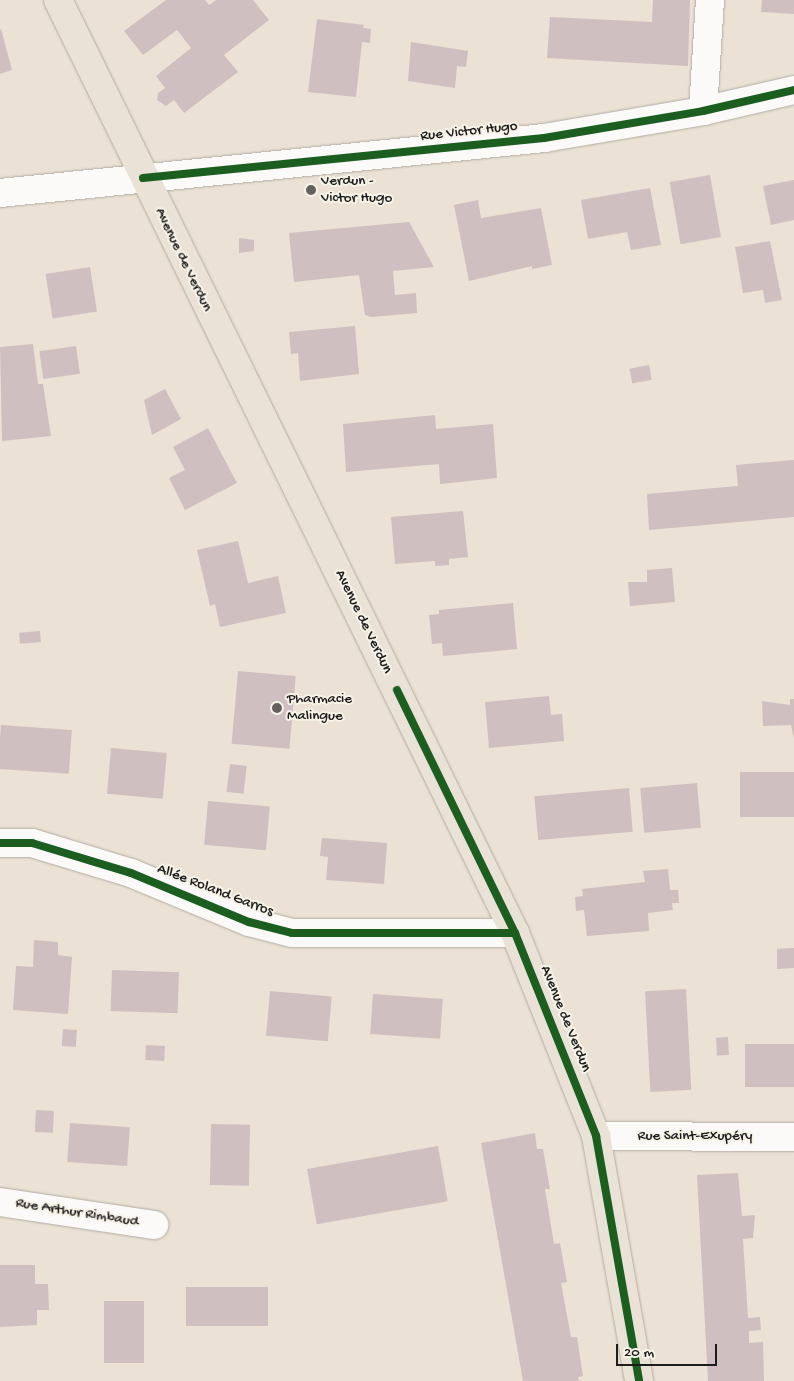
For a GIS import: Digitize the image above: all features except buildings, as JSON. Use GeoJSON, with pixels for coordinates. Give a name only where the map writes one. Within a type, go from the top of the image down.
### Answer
{"type":"FeatureCollection","features":[{"type":"Feature","properties":{"kind":"main road","name":"Avenue de Verdun"},"geometry":{"type":"LineString","coordinates":[[58,0],[143,178],[515,933],[596,1136],[639,1381]]}},
{"type":"Feature","properties":{"kind":"street"},"geometry":{"type":"LineString","coordinates":[[703,111],[710,0]]}},
{"type":"Feature","properties":{"kind":"street","name":"Rue Victor Hugo"},"geometry":{"type":"LineString","coordinates":[[0,193],[544,138],[703,111],[794,90]]}},
{"type":"Feature","properties":{"kind":"street","name":"Allée Roland Garros"},"geometry":{"type":"LineString","coordinates":[[0,842],[32,843],[131,873],[249,922],[292,933],[515,933]]}},
{"type":"Feature","properties":{"kind":"street","name":"Rue Saint-Exupéry"},"geometry":{"type":"LineString","coordinates":[[596,1136],[794,1138]]}},
{"type":"Feature","properties":{"kind":"street","name":"Rue Arthur Rimbaud"},"geometry":{"type":"LineString","coordinates":[[0,1202],[154,1225]]}},
{"type":"Feature","properties":{"kind":"cycle path"},"geometry":{"type":"LineString","coordinates":[[143,178],[544,138],[703,111],[794,90]]}},
{"type":"Feature","properties":{"kind":"cycle path"},"geometry":{"type":"LineString","coordinates":[[397,690],[515,933],[596,1136],[639,1381]]}},
{"type":"Feature","properties":{"kind":"cycle path"},"geometry":{"type":"LineString","coordinates":[[0,843],[32,843],[131,873],[249,922],[292,933],[515,933]]}},
{"type":"Feature","properties":{"kind":"place","name":"Verdun - Victor Hugo"},"geometry":{"type":"Point","coordinates":[311,190]}},
{"type":"Feature","properties":{"kind":"place","name":"Pharmacie Malingue"},"geometry":{"type":"Point","coordinates":[277,708]}}]}
